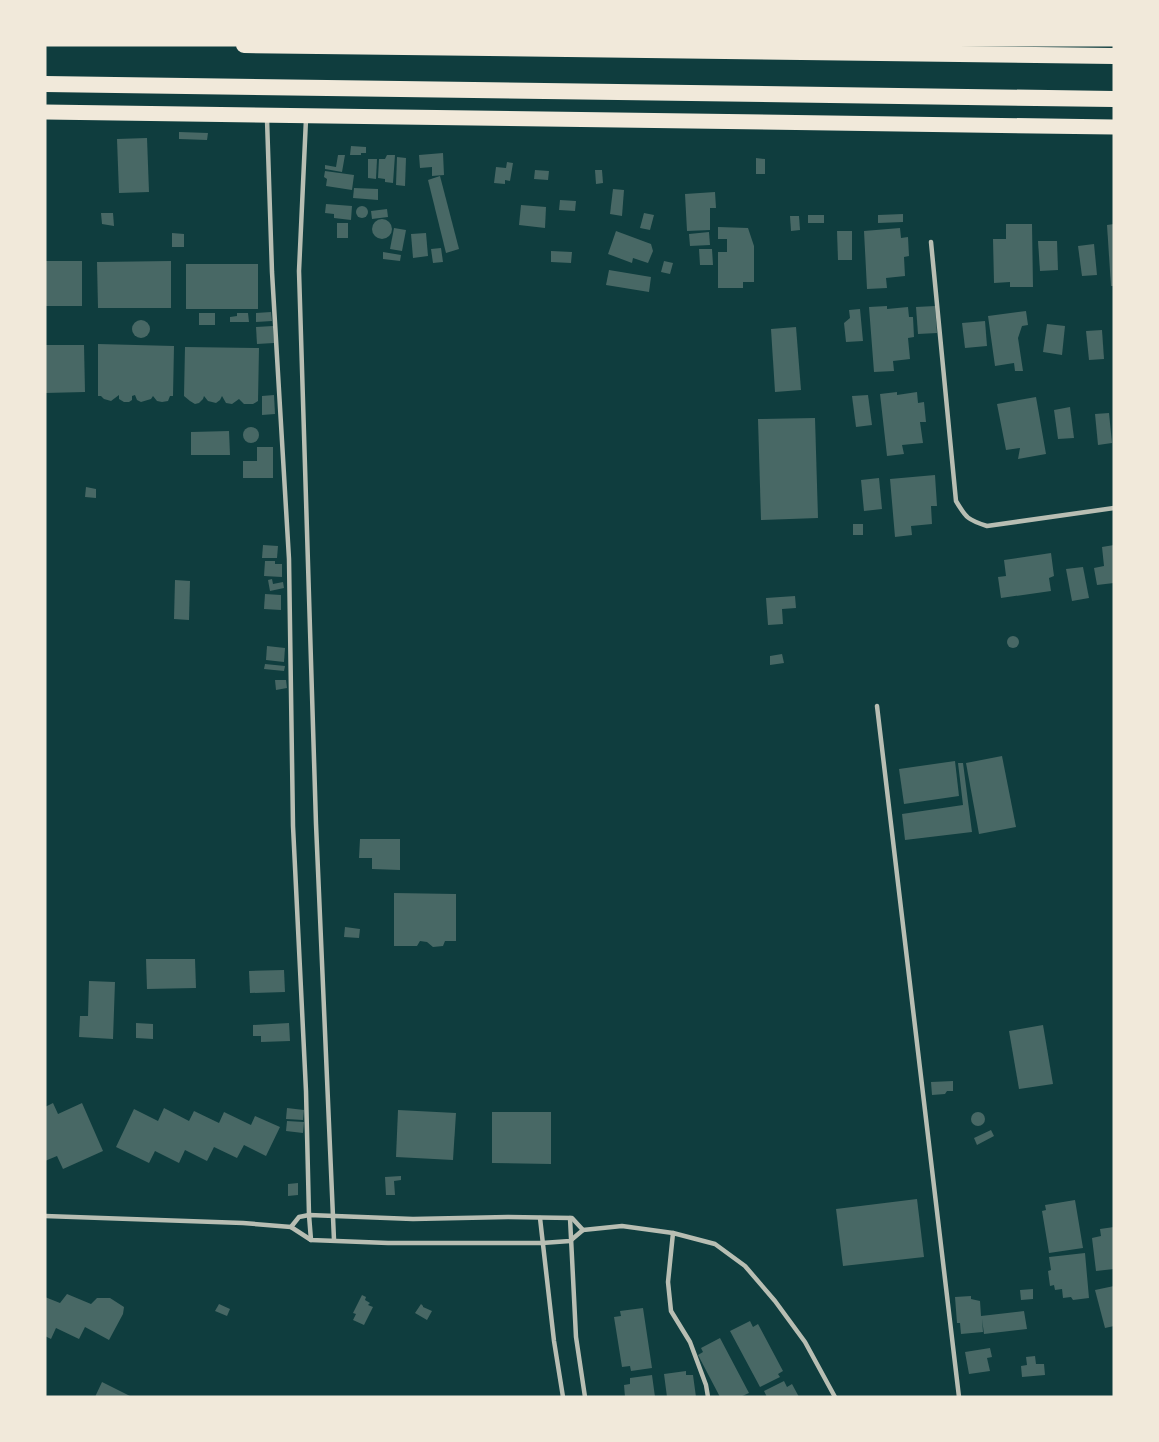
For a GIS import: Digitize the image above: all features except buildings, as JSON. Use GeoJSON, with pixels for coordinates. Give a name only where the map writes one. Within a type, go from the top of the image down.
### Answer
{"type":"FeatureCollection","features":[{"type":"Feature","properties":{"kind":"highway"},"geometry":{"type":"LineString","coordinates":[[244,45],[1114,56]]}},
{"type":"Feature","properties":{"kind":"highway"},"geometry":{"type":"LineString","coordinates":[[45,84],[1114,99]]}},
{"type":"Feature","properties":{"kind":"main road"},"geometry":{"type":"LineString","coordinates":[[45,112],[1114,127]]}},
{"type":"Feature","properties":{"kind":"lane"},"geometry":{"type":"LineString","coordinates":[[267,116],[272,272],[289,559],[292,826],[306,1091],[311,1240]]}},
{"type":"Feature","properties":{"kind":"lane"},"geometry":{"type":"LineString","coordinates":[[306,117],[299,271],[316,824],[334,1240]]}},
{"type":"Feature","properties":{"kind":"lane"},"geometry":{"type":"LineString","coordinates":[[931,242],[956,501],[964,516],[987,526],[1114,508]]}},
{"type":"Feature","properties":{"kind":"lane"},"geometry":{"type":"LineString","coordinates":[[877,706],[958,1397]]}},
{"type":"Feature","properties":{"kind":"lane"},"geometry":{"type":"LineString","coordinates":[[291,1227],[299,1217],[309,1215],[413,1219],[572,1218],[583,1230]]}},
{"type":"Feature","properties":{"kind":"lane"},"geometry":{"type":"LineString","coordinates":[[45,1216],[243,1223],[291,1227],[311,1240],[388,1243],[570,1241],[583,1230],[622,1226],[673,1233],[715,1244],[745,1266],[775,1301],[805,1342],[835,1397]]}},
{"type":"Feature","properties":{"kind":"lane"},"geometry":{"type":"LineString","coordinates":[[540,1218],[563,1397]]}},
{"type":"Feature","properties":{"kind":"lane"},"geometry":{"type":"LineString","coordinates":[[570,1218],[576,1337],[585,1397]]}},
{"type":"Feature","properties":{"kind":"lane"},"geometry":{"type":"LineString","coordinates":[[673,1233],[668,1282],[671,1311],[690,1342],[708,1397]]}}]}
